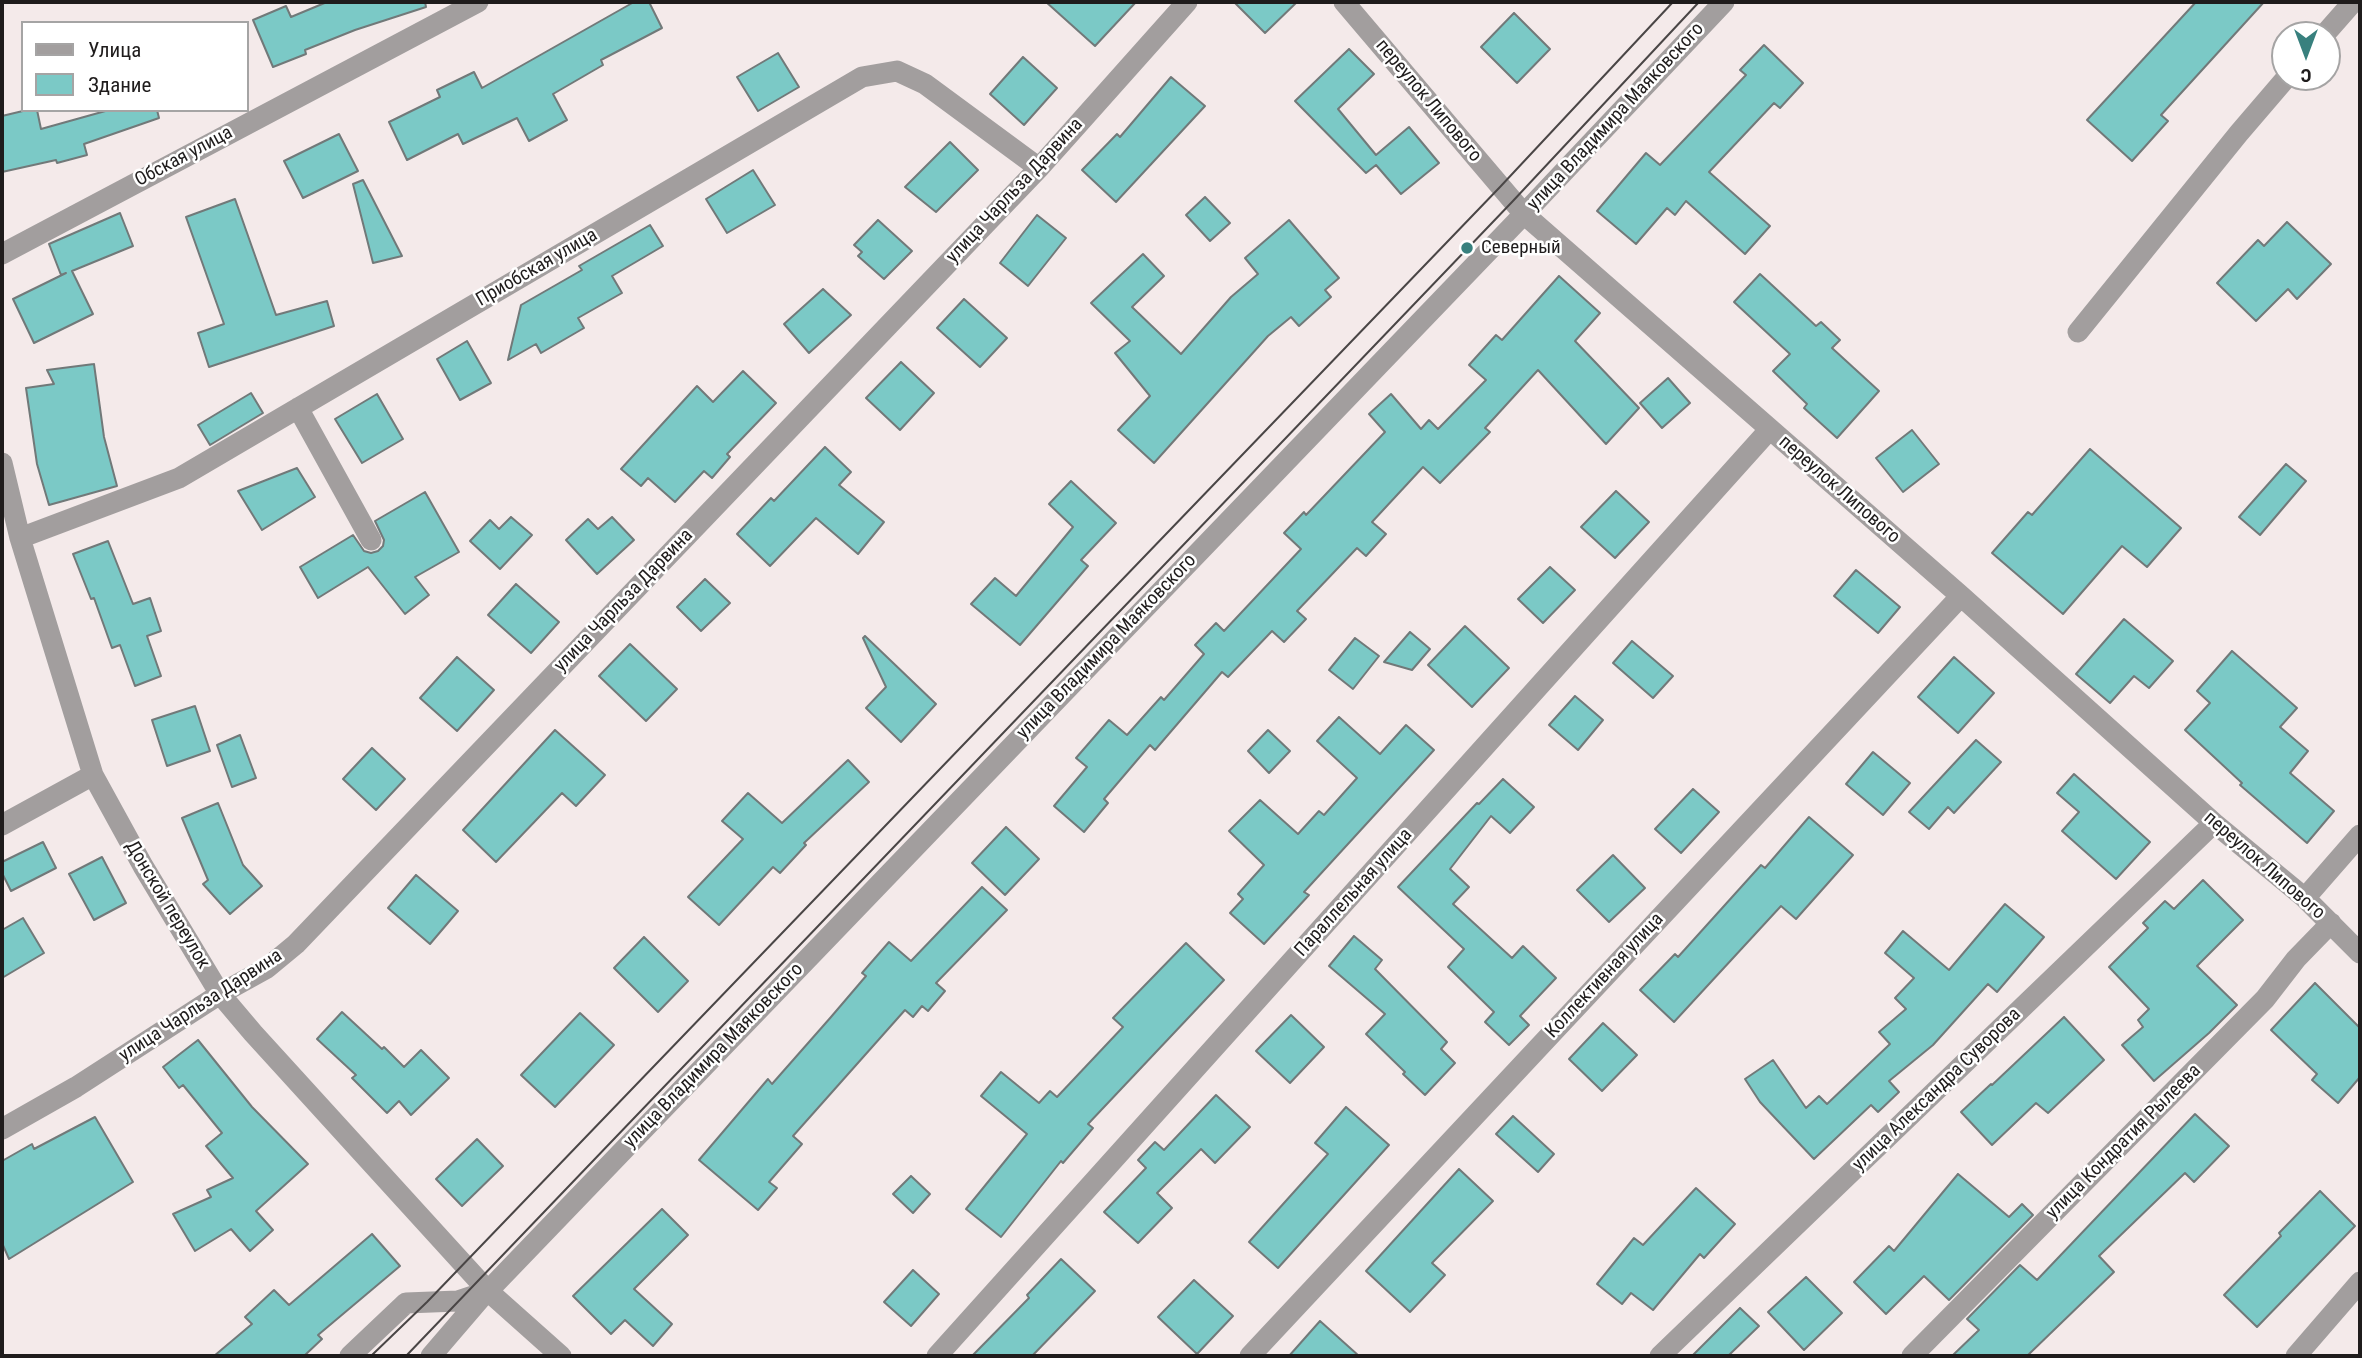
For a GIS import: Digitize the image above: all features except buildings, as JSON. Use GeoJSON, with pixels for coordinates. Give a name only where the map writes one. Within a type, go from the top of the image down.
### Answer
{"type":"FeatureCollection","features":[{"type":"Feature","properties":{"kind":"lane","name":"Обская улица"},"geometry":{"type":"LineString","coordinates":[[2,254],[478,2]]}},
{"type":"Feature","properties":{"kind":"lane","name":"улица Чарльза Дарвина"},"geometry":{"type":"LineString","coordinates":[[2,1129],[76,1087],[220,993],[267,968],[296,944],[1040,167],[1187,2]]}},
{"type":"Feature","properties":{"kind":"lane","name":"переулок Липового"},"geometry":{"type":"LineString","coordinates":[[1344,2],[1524,214],[1961,596],[2214,823],[2305,898],[2360,953]]}},
{"type":"Feature","properties":{"kind":"lane","name":"улица Владимира Маяковского"},"geometry":{"type":"LineString","coordinates":[[431,1356],[488,1291],[1524,214],[1724,2]]}},
{"type":"Feature","properties":{"kind":"lane"},"geometry":{"type":"LineString","coordinates":[[2336,21],[2353,2]]}},
{"type":"Feature","properties":{"kind":"lane","name":"Приобская улица"},"geometry":{"type":"LineString","coordinates":[[20,538],[178,478],[862,77],[897,71],[925,84],[1040,167]]}},
{"type":"Feature","properties":{"kind":"lane"},"geometry":{"type":"LineString","coordinates":[[2078,332],[2275,91]]}},
{"type":"Feature","properties":{"kind":"lane"},"geometry":{"type":"LineString","coordinates":[[298,408],[371,540]]}},
{"type":"Feature","properties":{"kind":"lane","name":"Параллельная улица"},"geometry":{"type":"LineString","coordinates":[[937,1356],[1770,429]]}},
{"type":"Feature","properties":{"kind":"lane","name":"Донской переулок"},"geometry":{"type":"LineString","coordinates":[[3,476],[93,775],[143,866],[220,993],[253,1033],[488,1291],[561,1356]]}},
{"type":"Feature","properties":{"kind":"lane","name":"Коллективная улица"},"geometry":{"type":"LineString","coordinates":[[1250,1356],[1961,596]]}},
{"type":"Feature","properties":{"kind":"lane"},"geometry":{"type":"LineString","coordinates":[[2,825],[93,775]]}},
{"type":"Feature","properties":{"kind":"lane","name":"улица Александра Суворова"},"geometry":{"type":"LineString","coordinates":[[1660,1356],[2214,823]]}},
{"type":"Feature","properties":{"kind":"lane"},"geometry":{"type":"LineString","coordinates":[[2305,898],[2360,835]]}},
{"type":"Feature","properties":{"kind":"lane","name":"улица Кондратия Рылеева"},"geometry":{"type":"LineString","coordinates":[[1912,1356],[2266,999],[2296,959],[2331,923]]}},
{"type":"Feature","properties":{"kind":"lane"},"geometry":{"type":"LineString","coordinates":[[2296,1356],[2360,1282]]}},
{"type":"Feature","properties":{"kind":"lane","name":"улица Владимира Маяковского"},"geometry":{"type":"LineString","coordinates":[[350,1356],[406,1303],[458,1301],[488,1291]]}},
{"type":"Feature","properties":{"kind":"tram line"},"geometry":{"type":"LineString","coordinates":[[371,1356],[427,1302],[1500,187],[1673,2]]}},
{"type":"Feature","properties":{"kind":"tram line"},"geometry":{"type":"LineString","coordinates":[[406,1356],[1512,202],[1699,2]]}},
{"type":"Feature","properties":{"kind":"place","name":"Северный"},"geometry":{"type":"Point","coordinates":[1467,248]}}]}
